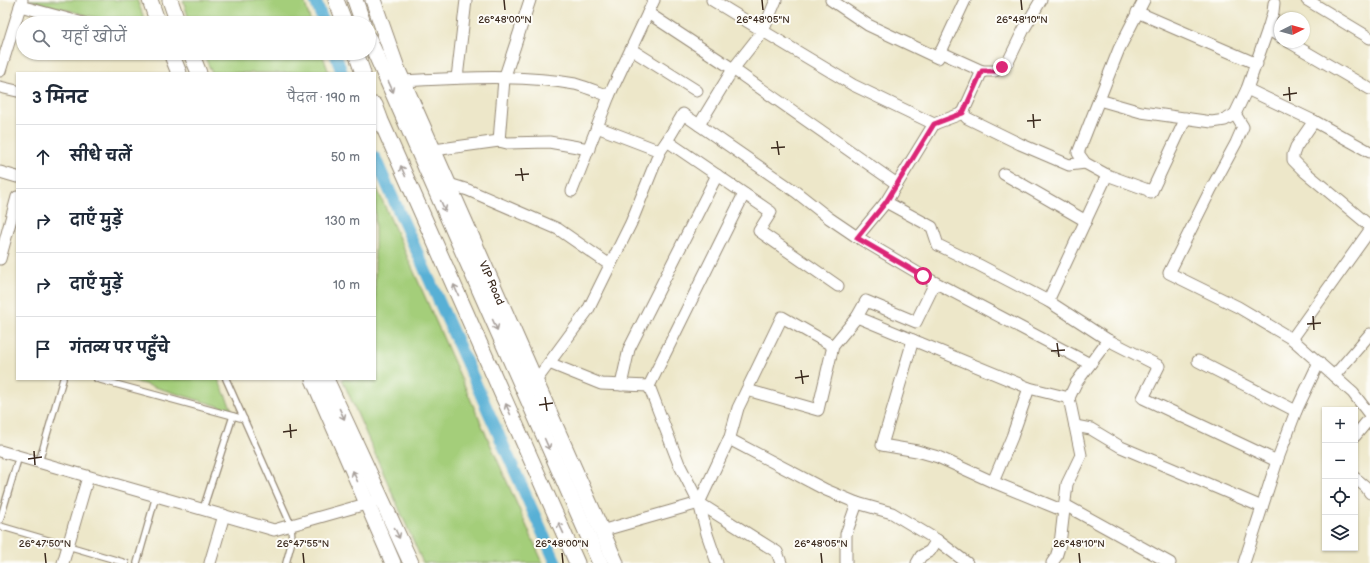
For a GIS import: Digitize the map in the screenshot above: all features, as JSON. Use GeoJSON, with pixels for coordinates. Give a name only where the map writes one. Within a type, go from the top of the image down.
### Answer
{"type":"FeatureCollection","features":[{"type":"Feature","properties":{"kind":"main road"},"geometry":{"type":"LineString","coordinates":[[150,0],[156,16]]}},
{"type":"Feature","properties":{"kind":"main road"},"geometry":{"type":"LineString","coordinates":[[170,0],[176,16]]}},
{"type":"Feature","properties":{"kind":"main road"},"geometry":{"type":"LineString","coordinates":[[336,0],[342,16]]}},
{"type":"Feature","properties":{"kind":"main road"},"geometry":{"type":"LineString","coordinates":[[355,0],[360,16]]}},
{"type":"Feature","properties":{"kind":"main road","name":"VIP Road"},"geometry":{"type":"LineString","coordinates":[[373,0],[398,68],[616,563]]}},
{"type":"Feature","properties":{"kind":"main road","name":"VIP Road"},"geometry":{"type":"LineString","coordinates":[[376,55],[600,563]]}},
{"type":"Feature","properties":{"kind":"main road"},"geometry":{"type":"LineString","coordinates":[[174,60],[179,72]]}},
{"type":"Feature","properties":{"kind":"main road"},"geometry":{"type":"LineString","coordinates":[[194,60],[199,72]]}},
{"type":"Feature","properties":{"kind":"main road"},"geometry":{"type":"LineString","coordinates":[[358,60],[363,72]]}},
{"type":"Feature","properties":{"kind":"main road"},"geometry":{"type":"LineString","coordinates":[[376,107],[577,563]]}},
{"type":"Feature","properties":{"kind":"main road"},"geometry":{"type":"LineString","coordinates":[[313,380],[374,502],[411,563]]}},
{"type":"Feature","properties":{"kind":"main road"},"geometry":{"type":"LineString","coordinates":[[326,380],[374,502],[393,563]]}},
{"type":"Feature","properties":{"kind":"street"},"geometry":{"type":"LineString","coordinates":[[457,78],[466,0]]}},
{"type":"Feature","properties":{"kind":"street"},"geometry":{"type":"LineString","coordinates":[[499,141],[504,78],[530,0]]}},
{"type":"Feature","properties":{"kind":"street"},"geometry":{"type":"LineString","coordinates":[[572,191],[609,96],[632,50],[654,0]]}},
{"type":"Feature","properties":{"kind":"street"},"geometry":{"type":"LineString","coordinates":[[712,0],[853,85],[934,124]]}},
{"type":"Feature","properties":{"kind":"street"},"geometry":{"type":"LineString","coordinates":[[699,125],[733,69],[763,31],[776,0]]}},
{"type":"Feature","properties":{"kind":"street"},"geometry":{"type":"LineString","coordinates":[[831,0],[868,25],[938,58],[965,0]]}},
{"type":"Feature","properties":{"kind":"street"},"geometry":{"type":"LineString","coordinates":[[940,52],[982,71],[995,71],[1008,62],[1041,0]]}},
{"type":"Feature","properties":{"kind":"street"},"geometry":{"type":"LineString","coordinates":[[1144,0],[1119,49],[1078,153],[1085,163],[1107,175],[1148,190],[1150,193],[1186,118]]}},
{"type":"Feature","properties":{"kind":"street"},"geometry":{"type":"LineString","coordinates":[[1307,0],[1370,38]]}},
{"type":"Feature","properties":{"kind":"street"},"geometry":{"type":"LineString","coordinates":[[1099,100],[1141,112],[1212,122],[1226,120],[1235,114],[1257,64],[1273,12],[1273,1]]}},
{"type":"Feature","properties":{"kind":"street"},"geometry":{"type":"LineString","coordinates":[[17,16],[21,3],[61,16]]}},
{"type":"Feature","properties":{"kind":"street"},"geometry":{"type":"LineString","coordinates":[[1138,12],[1257,64]]}},
{"type":"Feature","properties":{"kind":"street"},"geometry":{"type":"LineString","coordinates":[[648,13],[733,69],[897,184]]}},
{"type":"Feature","properties":{"kind":"street"},"geometry":{"type":"LineString","coordinates":[[0,71],[16,19]]}},
{"type":"Feature","properties":{"kind":"street"},"geometry":{"type":"LineString","coordinates":[[1268,29],[1274,32]]}},
{"type":"Feature","properties":{"kind":"street"},"geometry":{"type":"LineString","coordinates":[[1299,48],[1370,89]]}},
{"type":"Feature","properties":{"kind":"street"},"geometry":{"type":"LineString","coordinates":[[632,50],[697,91]]}},
{"type":"Feature","properties":{"kind":"street"},"geometry":{"type":"LineString","coordinates":[[857,238],[886,202],[934,124],[963,113],[982,71]]}},
{"type":"Feature","properties":{"kind":"street"},"geometry":{"type":"LineString","coordinates":[[404,81],[457,78],[542,80],[576,84],[609,96]]}},
{"type":"Feature","properties":{"kind":"street"},"geometry":{"type":"LineString","coordinates":[[0,87],[16,91]]}},
{"type":"Feature","properties":{"kind":"street"},"geometry":{"type":"LineString","coordinates":[[1247,89],[1314,121],[1370,152]]}},
{"type":"Feature","properties":{"kind":"street"},"geometry":{"type":"LineString","coordinates":[[963,113],[967,118],[1020,144],[1069,165],[1085,163]]}},
{"type":"Feature","properties":{"kind":"street"},"geometry":{"type":"LineString","coordinates":[[535,382],[588,310],[631,223],[660,151],[683,114],[796,192],[857,238],[935,283],[1090,364]]}},
{"type":"Feature","properties":{"kind":"street"},"geometry":{"type":"LineString","coordinates":[[1235,114],[1243,127],[1169,273],[1238,307],[1292,340],[1319,362],[1353,393],[1370,417],[1358,432]]}},
{"type":"Feature","properties":{"kind":"street"},"geometry":{"type":"LineString","coordinates":[[1314,121],[1296,147],[1293,160],[1305,172],[1370,226]]}},
{"type":"Feature","properties":{"kind":"street"},"geometry":{"type":"LineString","coordinates":[[597,127],[660,151]]}},
{"type":"Feature","properties":{"kind":"street"},"geometry":{"type":"LineString","coordinates":[[434,150],[499,141],[507,143],[549,142],[588,149]]}},
{"type":"Feature","properties":{"kind":"street"},"geometry":{"type":"LineString","coordinates":[[667,141],[770,212],[759,231],[838,286]]}},
{"type":"Feature","properties":{"kind":"street"},"geometry":{"type":"LineString","coordinates":[[0,172],[16,177]]}},
{"type":"Feature","properties":{"kind":"street"},"geometry":{"type":"LineString","coordinates":[[1004,174],[1086,221]]}},
{"type":"Feature","properties":{"kind":"street"},"geometry":{"type":"LineString","coordinates":[[621,385],[629,349],[717,175]]}},
{"type":"Feature","properties":{"kind":"street"},"geometry":{"type":"LineString","coordinates":[[1048,301],[1107,175]]}},
{"type":"Feature","properties":{"kind":"street"},"geometry":{"type":"LineString","coordinates":[[449,184],[468,190],[558,230],[610,265]]}},
{"type":"Feature","properties":{"kind":"street"},"geometry":{"type":"LineString","coordinates":[[718,563],[707,534],[699,503],[679,464],[649,386],[744,194]]}},
{"type":"Feature","properties":{"kind":"street"},"geometry":{"type":"LineString","coordinates":[[0,259],[16,202]]}},
{"type":"Feature","properties":{"kind":"street"},"geometry":{"type":"LineString","coordinates":[[886,202],[932,227],[938,245],[1048,301],[1108,340],[1159,366],[1143,398],[1277,461]]}},
{"type":"Feature","properties":{"kind":"street"},"geometry":{"type":"LineString","coordinates":[[1292,340],[1370,230]]}},
{"type":"Feature","properties":{"kind":"street"},"geometry":{"type":"LineString","coordinates":[[747,390],[818,410],[834,346],[857,317],[866,300],[916,322],[935,283]]}},
{"type":"Feature","properties":{"kind":"street"},"geometry":{"type":"LineString","coordinates":[[699,503],[729,439],[738,408],[782,317],[834,346]]}},
{"type":"Feature","properties":{"kind":"street"},"geometry":{"type":"LineString","coordinates":[[857,317],[1029,388],[1069,398]]}},
{"type":"Feature","properties":{"kind":"street"},"geometry":{"type":"LineString","coordinates":[[1334,376],[1370,334]]}},
{"type":"Feature","properties":{"kind":"street"},"geometry":{"type":"LineString","coordinates":[[913,340],[882,445],[938,456],[993,482],[1064,508],[1170,563]]}},
{"type":"Feature","properties":{"kind":"street"},"geometry":{"type":"LineString","coordinates":[[1052,563],[1056,557],[1060,544],[1067,484],[1081,455],[1069,398],[1076,383],[1108,340]]}},
{"type":"Feature","properties":{"kind":"street"},"geometry":{"type":"LineString","coordinates":[[1198,361],[1296,411]]}},
{"type":"Feature","properties":{"kind":"street"},"geometry":{"type":"LineString","coordinates":[[1244,563],[1277,461],[1296,411],[1319,362]]}},
{"type":"Feature","properties":{"kind":"street"},"geometry":{"type":"LineString","coordinates":[[549,363],[601,384],[649,386]]}},
{"type":"Feature","properties":{"kind":"street"},"geometry":{"type":"LineString","coordinates":[[993,482],[1012,437],[1029,388]]}},
{"type":"Feature","properties":{"kind":"street"},"geometry":{"type":"LineString","coordinates":[[1075,426],[1091,429],[1121,447],[1262,507]]}},
{"type":"Feature","properties":{"kind":"street"},"geometry":{"type":"LineString","coordinates":[[729,439],[826,490],[857,503],[892,513],[936,540],[966,563]]}},
{"type":"Feature","properties":{"kind":"street"},"geometry":{"type":"LineString","coordinates":[[0,451],[274,530],[374,502]]}},
{"type":"Feature","properties":{"kind":"street"},"geometry":{"type":"LineString","coordinates":[[63,563],[88,476]]}},
{"type":"Feature","properties":{"kind":"street"},"geometry":{"type":"LineString","coordinates":[[1356,479],[1366,487],[1370,493]]}},
{"type":"Feature","properties":{"kind":"street"},"geometry":{"type":"LineString","coordinates":[[601,531],[699,503],[777,552],[781,563]]}},
{"type":"Feature","properties":{"kind":"street"},"geometry":{"type":"LineString","coordinates":[[846,563],[846,534],[857,503]]}},
{"type":"Feature","properties":{"kind":"street"},"geometry":{"type":"LineString","coordinates":[[210,563],[224,515]]}},
{"type":"Feature","properties":{"kind":"street"},"geometry":{"type":"LineString","coordinates":[[917,563],[921,556],[930,551],[936,540]]}},
{"type":"Feature","properties":{"kind":"lane"},"geometry":{"type":"LineString","coordinates":[[39,462],[63,380]]}},
{"type":"Feature","properties":{"kind":"lane"},"geometry":{"type":"LineString","coordinates":[[101,380],[244,419]]}},
{"type":"Feature","properties":{"kind":"lane"},"geometry":{"type":"LineString","coordinates":[[226,380],[291,525],[292,541],[286,563]]}},
{"type":"Feature","properties":{"kind":"lane"},"geometry":{"type":"LineString","coordinates":[[203,509],[233,416]]}},
{"type":"Feature","properties":{"kind":"lane"},"geometry":{"type":"LineString","coordinates":[[0,520],[19,456]]}},
{"type":"Feature","properties":{"kind":"lane"},"geometry":{"type":"LineString","coordinates":[[137,563],[156,496]]}},
{"type":"Feature","properties":{"kind":"lane"},"geometry":{"type":"LineString","coordinates":[[0,526],[126,563]]}},
{"type":"Feature","properties":{"kind":"green space"},"geometry":{"type":"Polygon","coordinates":[[[29,0],[137,0],[143,16],[90,16],[29,0]]]}},
{"type":"Feature","properties":{"kind":"green space"},"geometry":{"type":"Polygon","coordinates":[[[183,0],[304,0],[309,16],[188,16],[183,0]]]}},
{"type":"Feature","properties":{"kind":"green space"},"geometry":{"type":"Polygon","coordinates":[[[206,60],[324,60],[329,72],[212,72],[206,60]]]}},
{"type":"Feature","properties":{"kind":"green space"},"geometry":{"type":"Polygon","coordinates":[[[376,186],[543,563],[423,563],[342,380],[376,380],[376,186]]]}},
{"type":"Feature","properties":{"kind":"green space"},"geometry":{"type":"Polygon","coordinates":[[[130,380],[218,380],[232,410],[130,380]]]}},
{"type":"Feature","properties":{"kind":"waterway"},"geometry":{"type":"LineString","coordinates":[[315,0],[321,16]]}},
{"type":"Feature","properties":{"kind":"waterway"},"geometry":{"type":"LineString","coordinates":[[337,60],[342,72]]}},
{"type":"Feature","properties":{"kind":"waterway"},"geometry":{"type":"LineString","coordinates":[[376,160],[556,563]]}},
{"type":"Feature","properties":{"kind":"route"},"geometry":{"type":"LineString","coordinates":[[923,276],[857,238],[886,202],[934,124],[963,113],[982,71],[995,71],[1002,67]]}}]}
